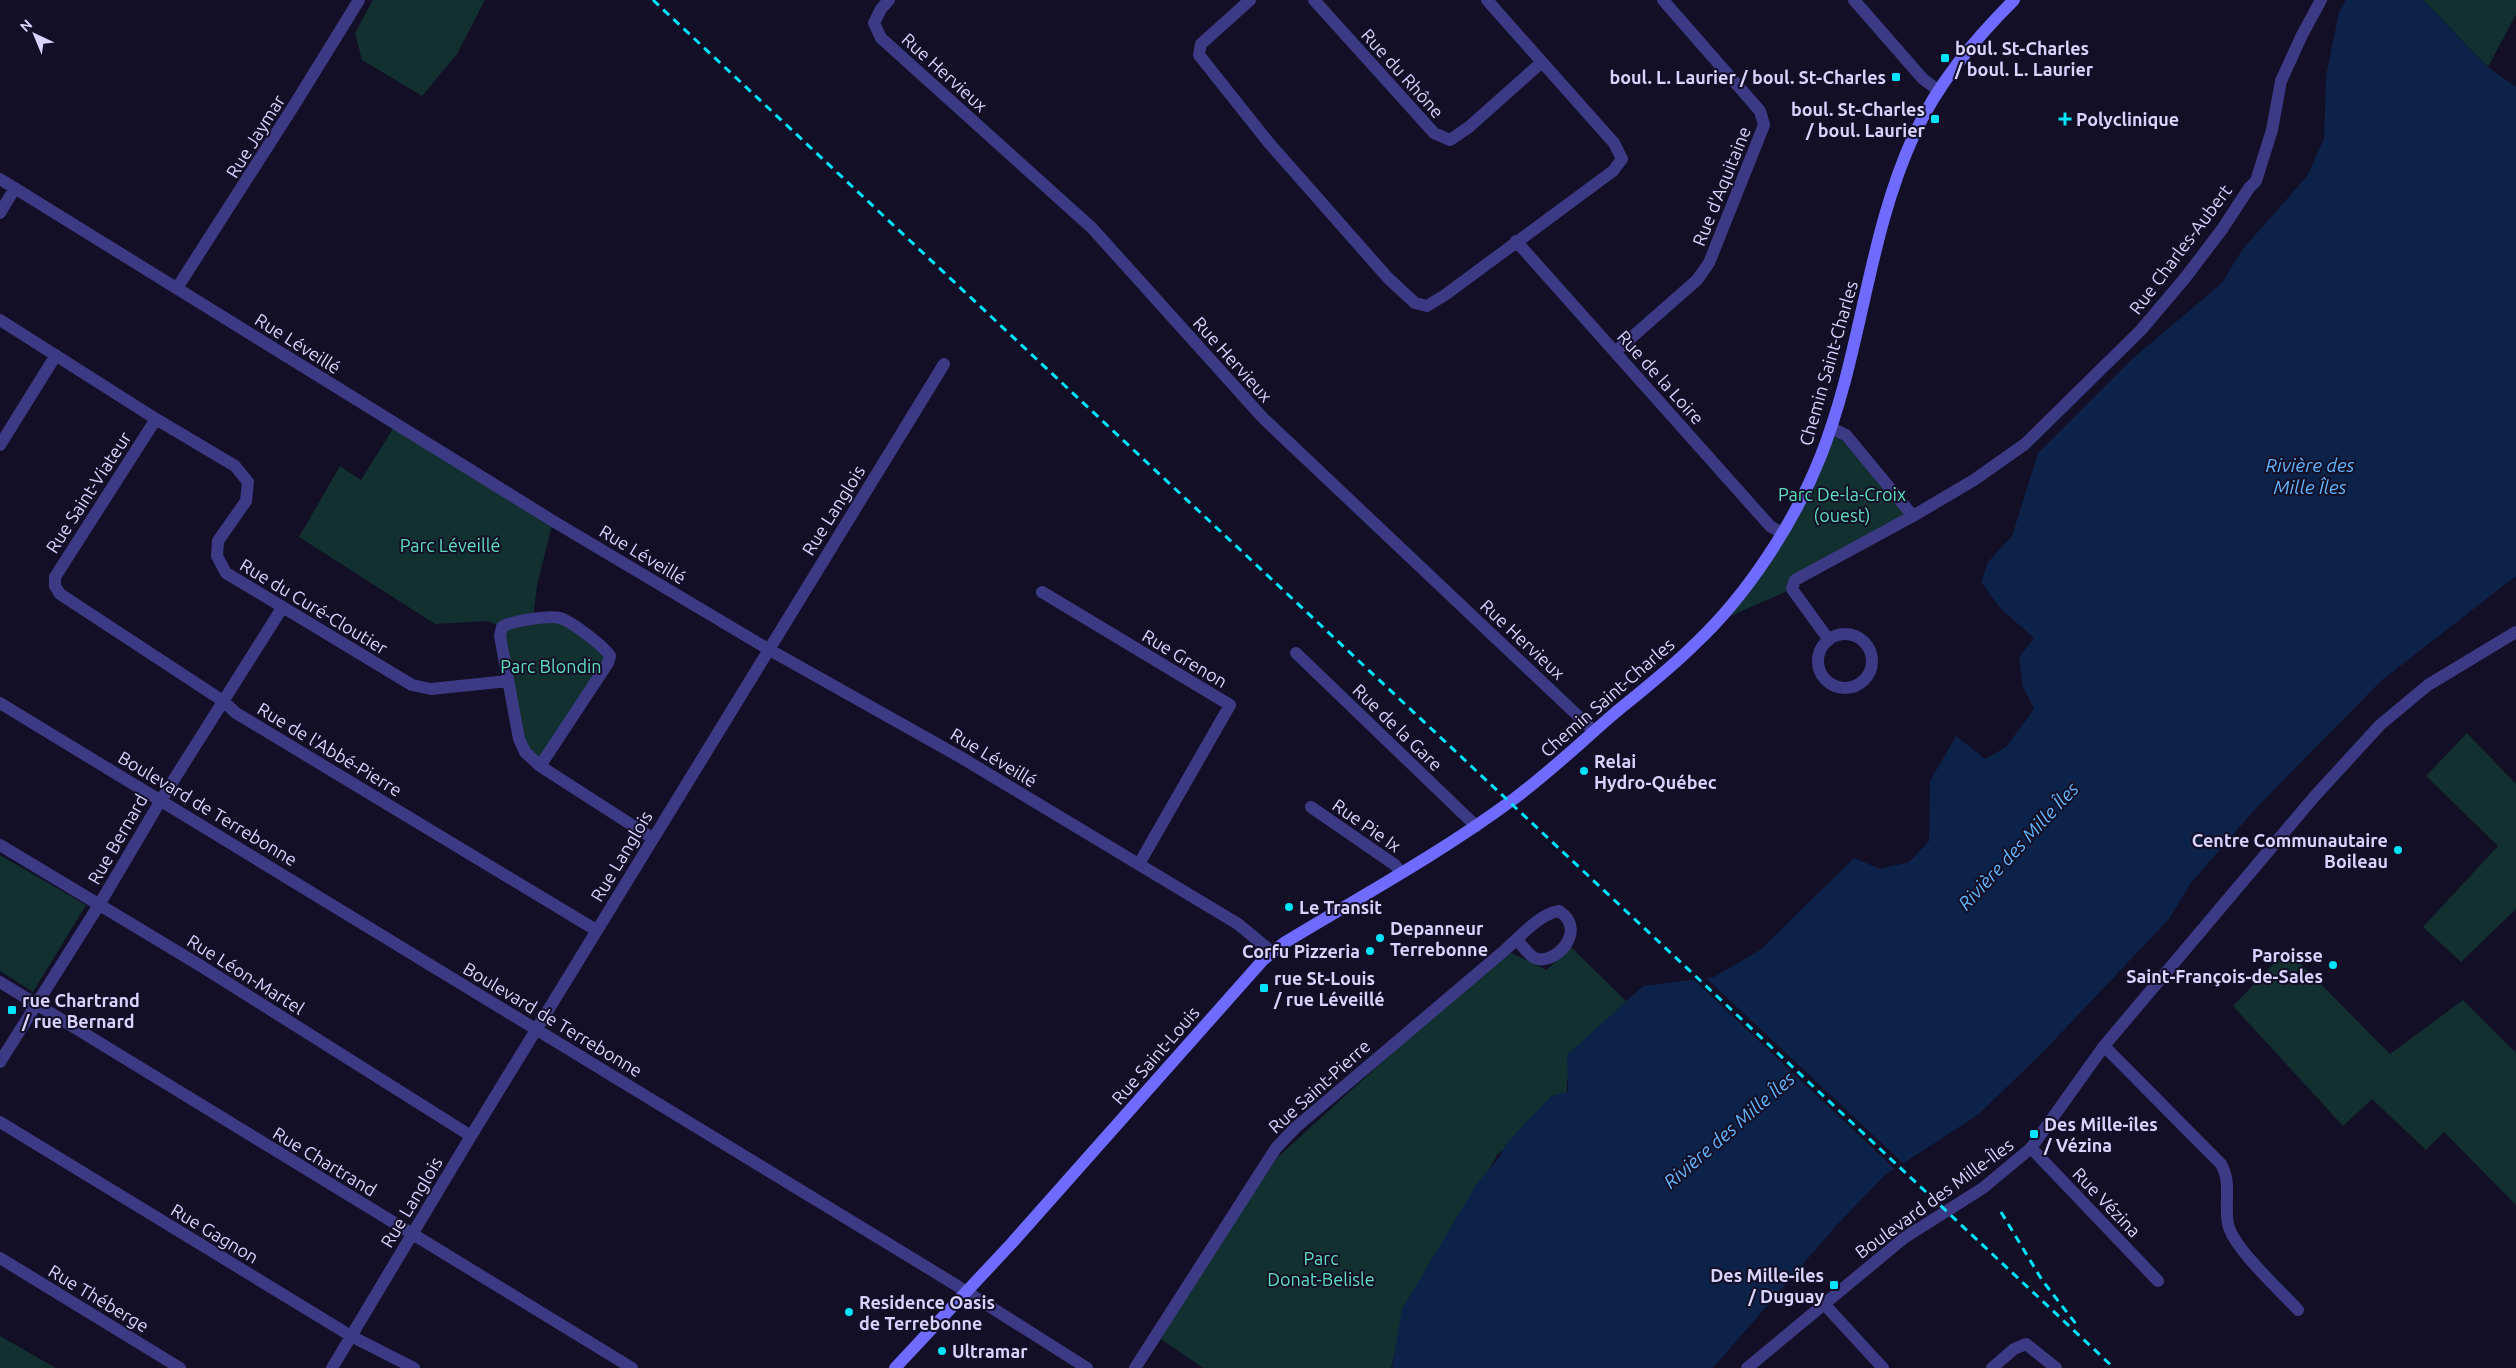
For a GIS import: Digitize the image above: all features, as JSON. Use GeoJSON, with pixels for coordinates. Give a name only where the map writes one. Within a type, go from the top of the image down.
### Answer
{"type":"FeatureCollection","features":[{"type":"Feature","properties":{"kind":"main road","name":"Chemin Saint-Charles"},"geometry":{"type":"LineString","coordinates":[[1481,822],[1521,794],[1704,635],[1746,585],[1782,533],[1813,474],[1831,428],[1892,195],[1913,137],[1938,90],[1981,35],[2014,0]]}},
{"type":"Feature","properties":{"kind":"main road","name":"Rue Saint-Louis"},"geometry":{"type":"LineString","coordinates":[[895,1368],[966,1293],[1254,969],[1272,952],[1481,822]]}},
{"type":"Feature","properties":{"kind":"street","name":"Rue Jaymar"},"geometry":{"type":"LineString","coordinates":[[177,288],[294,107],[359,0]]}},
{"type":"Feature","properties":{"kind":"street","name":"Rue Hervieux"},"geometry":{"type":"LineString","coordinates":[[889,0],[881,8],[874,23],[881,38],[1092,228],[1263,418],[1594,731]]}},
{"type":"Feature","properties":{"kind":"street"},"geometry":{"type":"LineString","coordinates":[[1250,0],[1201,44],[1199,54],[1269,143],[1388,278],[1415,303],[1427,306],[1445,295],[1612,171],[1622,159],[1614,143],[1487,0]]}},
{"type":"Feature","properties":{"kind":"street","name":"Rue du Rhône"},"geometry":{"type":"LineString","coordinates":[[1314,0],[1434,133],[1450,140],[1469,127],[1542,62]]}},
{"type":"Feature","properties":{"kind":"street","name":"Rue d'Aquitaine"},"geometry":{"type":"LineString","coordinates":[[1615,352],[1697,280],[1709,263],[1764,125],[1760,111],[1663,0]]}},
{"type":"Feature","properties":{"kind":"street"},"geometry":{"type":"LineString","coordinates":[[1854,0],[1923,79],[1938,90]]}},
{"type":"Feature","properties":{"kind":"street","name":"Rue Charles-Aubert"},"geometry":{"type":"LineString","coordinates":[[1828,640],[1792,589],[1795,580],[1913,516],[1974,480],[2025,444],[2142,330],[2185,278],[2223,228],[2249,188],[2256,181],[2272,130],[2281,81],[2302,35],[2321,0]]}},
{"type":"Feature","properties":{"kind":"street","name":"Rue Léveillé"},"geometry":{"type":"LineString","coordinates":[[0,179],[553,522],[768,649],[962,758],[1238,924],[1272,952]]}},
{"type":"Feature","properties":{"kind":"street"},"geometry":{"type":"LineString","coordinates":[[0,213],[15,188]]}},
{"type":"Feature","properties":{"kind":"street","name":"Rue de la Loire"},"geometry":{"type":"LineString","coordinates":[[1516,242],[1770,526],[1782,533]]}},
{"type":"Feature","properties":{"kind":"street","name":"Rue du Curé-Cloutier"},"geometry":{"type":"LineString","coordinates":[[0,320],[156,419],[235,466],[248,482],[246,501],[218,541],[217,556],[226,573],[412,685],[431,689],[508,681]]}},
{"type":"Feature","properties":{"kind":"street"},"geometry":{"type":"LineString","coordinates":[[0,445],[56,355]]}},
{"type":"Feature","properties":{"kind":"street","name":"Rue Langlois"},"geometry":{"type":"LineString","coordinates":[[332,1368],[652,838],[944,364]]}},
{"type":"Feature","properties":{"kind":"street","name":"Rue Saint-Viateur"},"geometry":{"type":"LineString","coordinates":[[55,586],[55,577],[156,419]]}},
{"type":"Feature","properties":{"kind":"street"},"geometry":{"type":"LineString","coordinates":[[1831,428],[1846,434],[1913,516]]}},
{"type":"Feature","properties":{"kind":"street","name":"Rue de l'Abbé-Pierre"},"geometry":{"type":"LineString","coordinates":[[55,586],[67,600],[223,701],[236,713],[596,930]]}},
{"type":"Feature","properties":{"kind":"street","name":"Rue Grenon"},"geometry":{"type":"LineString","coordinates":[[1042,592],[1230,706],[1139,864]]}},
{"type":"Feature","properties":{"kind":"street","name":"Rue Bernard"},"geometry":{"type":"LineString","coordinates":[[0,1062],[99,905],[160,800],[282,608]]}},
{"type":"Feature","properties":{"kind":"street"},"geometry":{"type":"LineString","coordinates":[[540,766],[608,663],[610,656],[605,647],[560,618],[511,622],[502,626],[500,636],[519,739],[525,752],[540,766],[652,838]]}},
{"type":"Feature","properties":{"kind":"street","name":"Boulevard des Mille-Îles"},"geometry":{"type":"LineString","coordinates":[[1747,1368],[1763,1352],[1826,1305],[1904,1238],[1983,1188],[2031,1148],[2104,1046],[2314,797],[2380,725],[2428,685],[2516,632]]}},
{"type":"Feature","properties":{"kind":"street"},"geometry":{"type":"LineString","coordinates":[[1844,634],[1852,635],[1866,644],[1872,660],[1871,668],[1861,682],[1844,687],[1827,680],[1819,664],[1819,655],[1828,640],[1844,634]]}},
{"type":"Feature","properties":{"kind":"street","name":"Rue de la Gare"},"geometry":{"type":"LineString","coordinates":[[1296,654],[1481,822]]}},
{"type":"Feature","properties":{"kind":"street","name":"Boulevard de Terrebonne"},"geometry":{"type":"LineString","coordinates":[[0,703],[536,1029],[1087,1368]]}},
{"type":"Feature","properties":{"kind":"street","name":"Rue Pie Ix"},"geometry":{"type":"LineString","coordinates":[[1311,807],[1395,865],[1401,873]]}},
{"type":"Feature","properties":{"kind":"street","name":"Rue Léon-Martel"},"geometry":{"type":"LineString","coordinates":[[0,845],[210,971],[471,1136]]}},
{"type":"Feature","properties":{"kind":"street","name":"Rue Saint-Pierre"},"geometry":{"type":"LineString","coordinates":[[1135,1368],[1276,1148],[1295,1128],[1517,940]]}},
{"type":"Feature","properties":{"kind":"street","name":"Rue Chartrand"},"geometry":{"type":"LineString","coordinates":[[0,982],[632,1368]]}},
{"type":"Feature","properties":{"kind":"street"},"geometry":{"type":"LineString","coordinates":[[2104,1046],[2221,1164],[2226,1174],[2228,1223],[2235,1240],[2298,1310]]}},
{"type":"Feature","properties":{"kind":"street","name":"Rue Gagnon"},"geometry":{"type":"LineString","coordinates":[[0,1122],[351,1336],[414,1368]]}},
{"type":"Feature","properties":{"kind":"street","name":"Rue Vézina"},"geometry":{"type":"LineString","coordinates":[[2031,1148],[2158,1281]]}},
{"type":"Feature","properties":{"kind":"street","name":"Rue Théberge"},"geometry":{"type":"LineString","coordinates":[[0,1258],[180,1368]]}},
{"type":"Feature","properties":{"kind":"street"},"geometry":{"type":"LineString","coordinates":[[1826,1305],[1883,1368]]}},
{"type":"Feature","properties":{"kind":"street"},"geometry":{"type":"LineString","coordinates":[[1992,1368],[2014,1348],[2026,1344],[2056,1368]]}},
{"type":"Feature","properties":{"kind":"green space"},"geometry":{"type":"Polygon","coordinates":[[[373,0],[485,0],[457,54],[422,96],[362,60],[355,33],[373,0]]]}},
{"type":"Feature","properties":{"kind":"green space"},"geometry":{"type":"Polygon","coordinates":[[[2423,0],[2516,0],[2516,14],[2488,67],[2423,0]]]}},
{"type":"Feature","properties":{"kind":"green space","name":"Parc Léveillé"},"geometry":{"type":"Polygon","coordinates":[[[396,424],[553,521],[537,585],[533,619],[560,618],[610,656],[540,766],[525,752],[502,627],[488,621],[435,624],[299,537],[340,466],[361,480],[396,424]]]}},
{"type":"Feature","properties":{"kind":"green space","name":"Parc De-la-Croix (ouest)"},"geometry":{"type":"Polygon","coordinates":[[[1831,428],[1913,516],[1792,589],[1708,626],[1757,570],[1831,428]]]}},
{"type":"Feature","properties":{"kind":"green space"},"geometry":{"type":"Polygon","coordinates":[[[2467,733],[2516,784],[2516,909],[2461,962],[2423,927],[2498,846],[2426,776],[2467,733]]]}},
{"type":"Feature","properties":{"kind":"green space"},"geometry":{"type":"Polygon","coordinates":[[[0,855],[86,905],[33,992],[0,971],[0,855]]]}},
{"type":"Feature","properties":{"kind":"green space","name":"Parc Donat-Belisle"},"geometry":{"type":"Polygon","coordinates":[[[1570,946],[1631,1006],[1567,1080],[1567,1092],[1497,1155],[1401,1328],[1391,1368],[1203,1368],[1155,1335],[1278,1157],[1505,950],[1547,970],[1570,946]]]}},
{"type":"Feature","properties":{"kind":"green space"},"geometry":{"type":"Polygon","coordinates":[[[2291,954],[2390,1054],[2463,1000],[2516,1053],[2516,1205],[2444,1132],[2426,1150],[2372,1099],[2343,1126],[2233,1006],[2282,955],[2291,954]]]}},
{"type":"Feature","properties":{"kind":"green space"},"geometry":{"type":"Polygon","coordinates":[[[0,1336],[56,1368],[0,1368],[0,1336]]]}},
{"type":"Feature","properties":{"kind":"water","name":"Rivière des Mille Îles"},"geometry":{"type":"Polygon","coordinates":[[[2346,0],[2423,0],[2488,67],[2516,87],[2516,576],[2382,680],[2257,807],[2191,883],[2169,919],[2044,1051],[1979,1114],[1884,1176],[1836,1226],[1713,1368],[1392,1368],[1402,1309],[1476,1185],[1500,1156],[1506,1144],[1551,1096],[1568,1092],[1567,1055],[1643,986],[1714,977],[1760,950],[1854,858],[1880,869],[1909,862],[1929,841],[1930,781],[1956,736],[1985,759],[2006,747],[2034,709],[2023,687],[2019,657],[2034,638],[2000,608],[1981,582],[1988,562],[2012,536],[2038,453],[2132,359],[2222,283],[2242,250],[2307,176],[2324,139],[2326,76],[2339,12],[2346,0]]]}},
{"type":"Feature","properties":{"kind":"pier"},"geometry":{"type":"Polygon","coordinates":[[[1704,976],[1905,1165],[1897,1171],[1691,977],[1704,976]]]}},
{"type":"Feature","properties":{"kind":"railway"},"geometry":{"type":"LineString","coordinates":[[653,0],[2114,1368]]}},
{"type":"Feature","properties":{"kind":"railway"},"geometry":{"type":"LineString","coordinates":[[2001,1212],[2042,1280],[2076,1324]]}},
{"type":"Feature","properties":{"kind":"place","name":"boul. St-Charles / boul. L. Laurier"},"geometry":{"type":"Point","coordinates":[1945,58]}},
{"type":"Feature","properties":{"kind":"place","name":"boul. L. Laurier / boul. St-Charles"},"geometry":{"type":"Point","coordinates":[1896,77]}},
{"type":"Feature","properties":{"kind":"place","name":"boul. St-Charles / boul. Laurier"},"geometry":{"type":"Point","coordinates":[1935,119]}},
{"type":"Feature","properties":{"kind":"place","name":"Polyclinique"},"geometry":{"type":"Point","coordinates":[2065,119]}},
{"type":"Feature","properties":{"kind":"place","name":"Relai Hydro-Québec"},"geometry":{"type":"Point","coordinates":[1584,771]}},
{"type":"Feature","properties":{"kind":"place","name":"Centre Communautaire Boileau"},"geometry":{"type":"Point","coordinates":[2398,850]}},
{"type":"Feature","properties":{"kind":"place","name":"Le Transit"},"geometry":{"type":"Point","coordinates":[1289,907]}},
{"type":"Feature","properties":{"kind":"place","name":"Depanneur Terrebonne"},"geometry":{"type":"Point","coordinates":[1380,938]}},
{"type":"Feature","properties":{"kind":"place","name":"Corfu Pizzeria"},"geometry":{"type":"Point","coordinates":[1370,951]}},
{"type":"Feature","properties":{"kind":"place","name":"Paroisse Saint-François-de-Sales"},"geometry":{"type":"Point","coordinates":[2333,965]}},
{"type":"Feature","properties":{"kind":"place","name":"rue St-Louis / rue Léveillé"},"geometry":{"type":"Point","coordinates":[1264,988]}},
{"type":"Feature","properties":{"kind":"place","name":"rue Chartrand / rue Bernard"},"geometry":{"type":"Point","coordinates":[12,1010]}},
{"type":"Feature","properties":{"kind":"place","name":"Des Mille-îles / Vézina"},"geometry":{"type":"Point","coordinates":[2034,1134]}},
{"type":"Feature","properties":{"kind":"place","name":"Des Mille-îles / Duguay"},"geometry":{"type":"Point","coordinates":[1834,1285]}},
{"type":"Feature","properties":{"kind":"place","name":"Residence Oasis de Terrebonne"},"geometry":{"type":"Point","coordinates":[849,1312]}},
{"type":"Feature","properties":{"kind":"place","name":"Ultramar"},"geometry":{"type":"Point","coordinates":[942,1351]}},
{"type":"Feature","properties":{"kind":"park label","name":"Parc Blondin"},"geometry":{"type":"Point","coordinates":[551,666]}}]}
